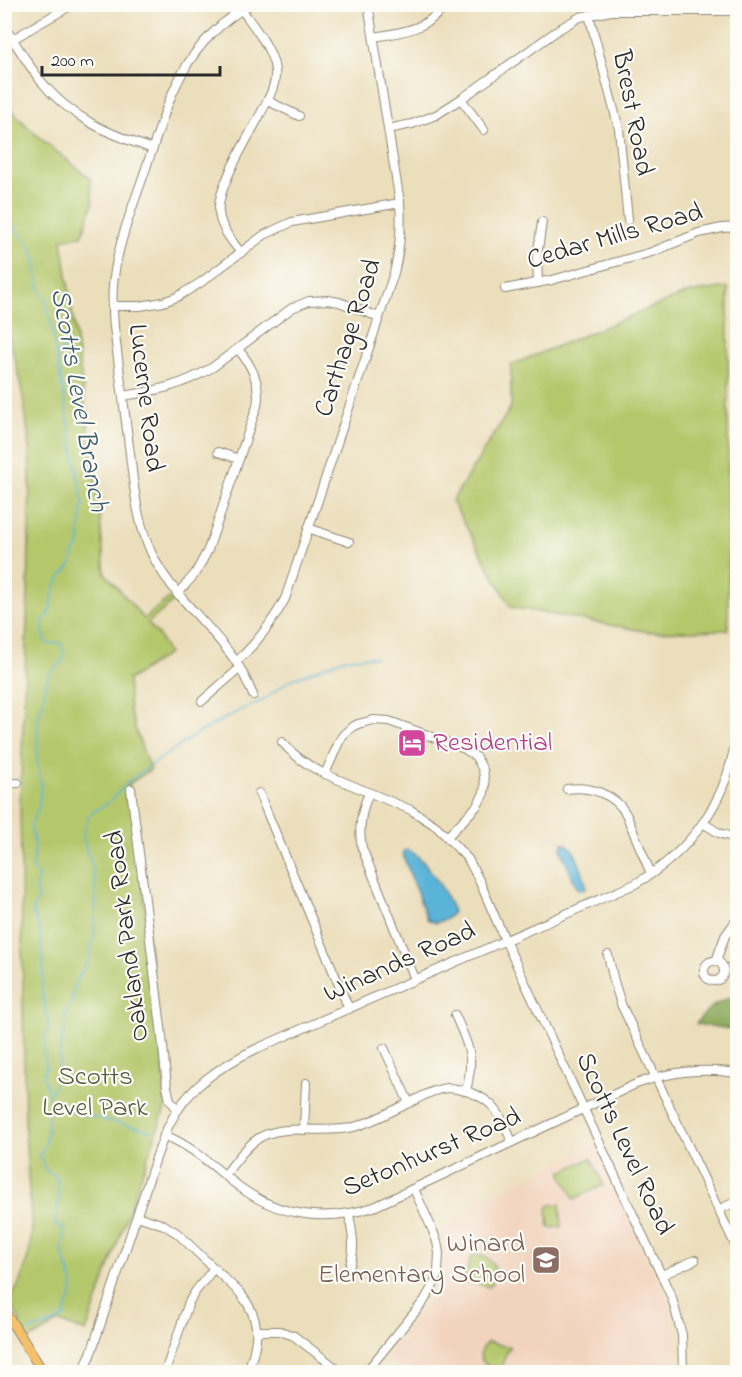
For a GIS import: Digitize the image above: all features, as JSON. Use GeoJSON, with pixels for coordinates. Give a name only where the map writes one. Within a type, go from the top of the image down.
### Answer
{"type":"FeatureCollection","features":[{"type":"Feature","properties":{"kind":"main road"},"geometry":{"type":"LineString","coordinates":[[4,1310],[43,1372]]}},
{"type":"Feature","properties":{"kind":"street"},"geometry":{"type":"LineString","coordinates":[[13,39],[74,4]]}},
{"type":"Feature","properties":{"kind":"street","name":"Lucerne Road"},"geometry":{"type":"LineString","coordinates":[[251,4],[216,30],[192,58],[168,101],[121,243],[114,276],[112,306],[136,499],[144,534],[156,561],[177,594],[225,647],[238,665],[253,694]]}},
{"type":"Feature","properties":{"kind":"street","name":"Carthage Road"},"geometry":{"type":"LineString","coordinates":[[202,701],[238,665],[260,639],[278,612],[291,582],[394,273],[402,226],[400,203],[368,4]]}},
{"type":"Feature","properties":{"kind":"street"},"geometry":{"type":"LineString","coordinates":[[374,37],[406,32],[423,25],[440,13],[447,4]]}},
{"type":"Feature","properties":{"kind":"street"},"geometry":{"type":"LineString","coordinates":[[388,129],[436,116],[580,17],[626,8],[738,11]]}},
{"type":"Feature","properties":{"kind":"street"},"geometry":{"type":"LineString","coordinates":[[241,253],[221,222],[219,199],[225,182],[268,101],[275,79],[274,64],[266,46],[242,10]]}},
{"type":"Feature","properties":{"kind":"street","name":"Brest Road"},"geometry":{"type":"LineString","coordinates":[[590,15],[616,111],[628,220]]}},
{"type":"Feature","properties":{"kind":"street"},"geometry":{"type":"LineString","coordinates":[[4,26],[41,82],[73,112],[116,136],[153,149]]}},
{"type":"Feature","properties":{"kind":"street"},"geometry":{"type":"LineString","coordinates":[[461,99],[484,130]]}},
{"type":"Feature","properties":{"kind":"street"},"geometry":{"type":"LineString","coordinates":[[268,101],[299,116]]}},
{"type":"Feature","properties":{"kind":"street"},"geometry":{"type":"LineString","coordinates":[[112,306],[140,306],[177,297],[200,284],[264,236],[292,222],[400,203]]}},
{"type":"Feature","properties":{"kind":"street"},"geometry":{"type":"LineString","coordinates":[[538,283],[537,257],[542,222]]}},
{"type":"Feature","properties":{"kind":"street","name":"Cedar Mills Road"},"geometry":{"type":"LineString","coordinates":[[505,289],[538,283],[652,252],[699,233],[738,227]]}},
{"type":"Feature","properties":{"kind":"street"},"geometry":{"type":"LineString","coordinates":[[123,396],[159,391],[175,386],[207,370],[292,308],[309,301],[339,302],[379,317]]}},
{"type":"Feature","properties":{"kind":"street"},"geometry":{"type":"LineString","coordinates":[[177,594],[195,574],[208,550],[259,396],[254,371],[238,349]]}},
{"type":"Feature","properties":{"kind":"street"},"geometry":{"type":"LineString","coordinates":[[218,452],[239,459]]}},
{"type":"Feature","properties":{"kind":"street"},"geometry":{"type":"LineString","coordinates":[[308,528],[349,542]]}},
{"type":"Feature","properties":{"kind":"street","name":"Winands Road"},"geometry":{"type":"LineString","coordinates":[[83,1372],[164,1135],[178,1110],[211,1074],[258,1048],[626,889],[677,854],[703,823],[716,803],[731,760],[736,717],[738,622]]}},
{"type":"Feature","properties":{"kind":"street"},"geometry":{"type":"LineString","coordinates":[[325,774],[343,735],[358,724],[373,720],[389,721],[465,749],[480,763],[483,770],[484,793],[477,806],[447,837]]}},
{"type":"Feature","properties":{"kind":"street"},"geometry":{"type":"LineString","coordinates":[[282,742],[299,759],[325,774],[411,810],[430,822],[447,837],[473,869],[505,940]]}},
{"type":"Feature","properties":{"kind":"street"},"geometry":{"type":"LineString","coordinates":[[4,784],[18,783]]}},
{"type":"Feature","properties":{"kind":"street","name":"Oakland Park Road"},"geometry":{"type":"LineString","coordinates":[[131,789],[167,1087],[170,1100],[178,1110]]}},
{"type":"Feature","properties":{"kind":"street"},"geometry":{"type":"LineString","coordinates":[[567,789],[589,790],[616,801],[626,814],[651,874]]}},
{"type":"Feature","properties":{"kind":"street"},"geometry":{"type":"LineString","coordinates":[[259,793],[349,1009]]}},
{"type":"Feature","properties":{"kind":"street"},"geometry":{"type":"LineString","coordinates":[[369,793],[361,816],[362,848],[415,979]]}},
{"type":"Feature","properties":{"kind":"street"},"geometry":{"type":"LineString","coordinates":[[703,823],[720,833],[738,839]]}},
{"type":"Feature","properties":{"kind":"street"},"geometry":{"type":"LineString","coordinates":[[717,961],[725,936],[738,918]]}},
{"type":"Feature","properties":{"kind":"street","name":"Scotts Level Road"},"geometry":{"type":"LineString","coordinates":[[505,940],[672,1298],[683,1349],[683,1372]]}},
{"type":"Feature","properties":{"kind":"street"},"geometry":{"type":"LineString","coordinates":[[608,955],[621,1004],[738,1251]]}},
{"type":"Feature","properties":{"kind":"street"},"geometry":{"type":"LineString","coordinates":[[455,1015],[471,1055],[472,1065],[466,1091]]}},
{"type":"Feature","properties":{"kind":"street"},"geometry":{"type":"LineString","coordinates":[[384,1048],[409,1102]]}},
{"type":"Feature","properties":{"kind":"street","name":"Setonhurst Road"},"geometry":{"type":"LineString","coordinates":[[164,1135],[200,1154],[252,1195],[284,1209],[316,1215],[339,1215],[374,1207],[636,1084],[656,1077],[694,1071],[738,1073]]}},
{"type":"Feature","properties":{"kind":"street"},"geometry":{"type":"LineString","coordinates":[[304,1130],[306,1083]]}},
{"type":"Feature","properties":{"kind":"street"},"geometry":{"type":"LineString","coordinates":[[225,1175],[260,1137],[278,1130],[334,1130],[364,1124],[439,1090],[456,1089],[485,1099],[503,1121],[512,1142]]}},
{"type":"Feature","properties":{"kind":"street"},"geometry":{"type":"LineString","coordinates":[[366,1372],[424,1301],[438,1272],[439,1253],[434,1231],[414,1189]]}},
{"type":"Feature","properties":{"kind":"street"},"geometry":{"type":"LineString","coordinates":[[718,1210],[738,1201]]}},
{"type":"Feature","properties":{"kind":"street"},"geometry":{"type":"LineString","coordinates":[[348,1214],[354,1244],[350,1264]]}},
{"type":"Feature","properties":{"kind":"street"},"geometry":{"type":"LineString","coordinates":[[136,1216],[171,1228],[248,1302],[258,1331],[248,1372]]}},
{"type":"Feature","properties":{"kind":"street"},"geometry":{"type":"LineString","coordinates":[[662,1275],[695,1260]]}},
{"type":"Feature","properties":{"kind":"street"},"geometry":{"type":"LineString","coordinates":[[165,1372],[189,1302],[214,1268]]}},
{"type":"Feature","properties":{"kind":"street"},"geometry":{"type":"LineString","coordinates":[[258,1331],[280,1331],[294,1336],[341,1372]]}},
{"type":"Feature","properties":{"kind":"shaded area","name":"Winard Elementary School"},"geometry":{"type":"Polygon","coordinates":[[[596,1145],[667,1299],[677,1336],[678,1372],[404,1372],[384,1356],[428,1302],[438,1285],[443,1254],[437,1229],[462,1219],[474,1203],[596,1145]]]}},
{"type":"Feature","properties":{"kind":"green space","name":"Scotts Level Park"},"geometry":{"type":"Polygon","coordinates":[[[4,99],[22,121],[90,178],[93,203],[82,236],[62,239],[98,497],[105,573],[144,619],[170,597],[174,601],[148,623],[159,636],[168,654],[128,680],[130,712],[150,770],[129,784],[167,1103],[86,1332],[59,1322],[27,1341],[17,1324],[21,1321],[9,1302],[25,1268],[32,1230],[25,1134],[20,804],[30,470],[23,397],[5,324],[4,99]]]}},
{"type":"Feature","properties":{"kind":"green space"},"geometry":{"type":"Polygon","coordinates":[[[728,287],[728,630],[649,632],[511,607],[452,501],[511,407],[511,365],[687,293],[728,287]]]}},
{"type":"Feature","properties":{"kind":"green space"},"geometry":{"type":"Polygon","coordinates":[[[737,996],[737,1030],[696,1024],[714,1005],[737,996]]]}},
{"type":"Feature","properties":{"kind":"green space"},"geometry":{"type":"Polygon","coordinates":[[[591,1158],[604,1185],[574,1199],[561,1172],[591,1158]]]}},
{"type":"Feature","properties":{"kind":"green space"},"geometry":{"type":"Polygon","coordinates":[[[560,1204],[562,1227],[549,1228],[547,1208],[550,1205],[560,1204]]]}},
{"type":"Feature","properties":{"kind":"green space"},"geometry":{"type":"Polygon","coordinates":[[[479,1255],[489,1260],[495,1268],[495,1278],[489,1287],[464,1283],[462,1279],[465,1277],[471,1256],[479,1255]]]}},
{"type":"Feature","properties":{"kind":"green space"},"geometry":{"type":"Polygon","coordinates":[[[488,1342],[510,1346],[501,1369],[489,1367],[480,1356],[483,1346],[488,1342]]]}},
{"type":"Feature","properties":{"kind":"water"},"geometry":{"type":"Polygon","coordinates":[[[563,843],[571,848],[577,858],[586,884],[583,890],[577,888],[561,850],[563,843]]]}},
{"type":"Feature","properties":{"kind":"water"},"geometry":{"type":"Polygon","coordinates":[[[406,850],[420,858],[439,884],[453,912],[448,918],[436,923],[427,919],[404,858],[403,852],[406,850]]]}},
{"type":"Feature","properties":{"kind":"waterway","name":"Scotts Level Branch"},"geometry":{"type":"LineString","coordinates":[[4,215],[30,245],[36,262],[39,288],[47,302],[83,503],[80,544],[74,553],[72,563],[59,579],[49,614],[42,625],[47,643],[62,645],[64,657],[63,661],[48,676],[38,718],[37,757],[41,784],[39,807],[31,826],[35,850],[32,867],[38,875],[35,887],[38,899],[33,913],[41,938],[42,993],[49,1025],[44,1052],[46,1066],[43,1075],[49,1095],[48,1123],[46,1141],[40,1155],[47,1172],[54,1174],[57,1179],[59,1197],[55,1222],[63,1228],[65,1237],[62,1251],[73,1284],[72,1296],[63,1318],[24,1332]]}},
{"type":"Feature","properties":{"kind":"waterway"},"geometry":{"type":"LineString","coordinates":[[56,354],[73,346]]}},
{"type":"Feature","properties":{"kind":"waterway"},"geometry":{"type":"LineString","coordinates":[[50,1093],[56,1081],[66,1014],[73,1000],[76,983],[89,958],[93,941],[96,909],[95,885],[83,835],[90,816],[110,801],[133,778],[195,735],[265,699],[288,681],[346,658],[375,657]]}},
{"type":"Feature","properties":{"kind":"waterway"},"geometry":{"type":"LineString","coordinates":[[51,1107],[152,1131]]}},
{"type":"Feature","properties":{"kind":"waterway","name":"Scotts Level Branch"},"geometry":{"type":"LineString","coordinates":[[4,1339],[14,1336]]}},
{"type":"Feature","properties":{"kind":"place","name":"Residential"},"geometry":{"type":"Point","coordinates":[412,743]}},
{"type":"Feature","properties":{"kind":"place","name":"Winard Elementary School"},"geometry":{"type":"Point","coordinates":[546,1260]}}]}
